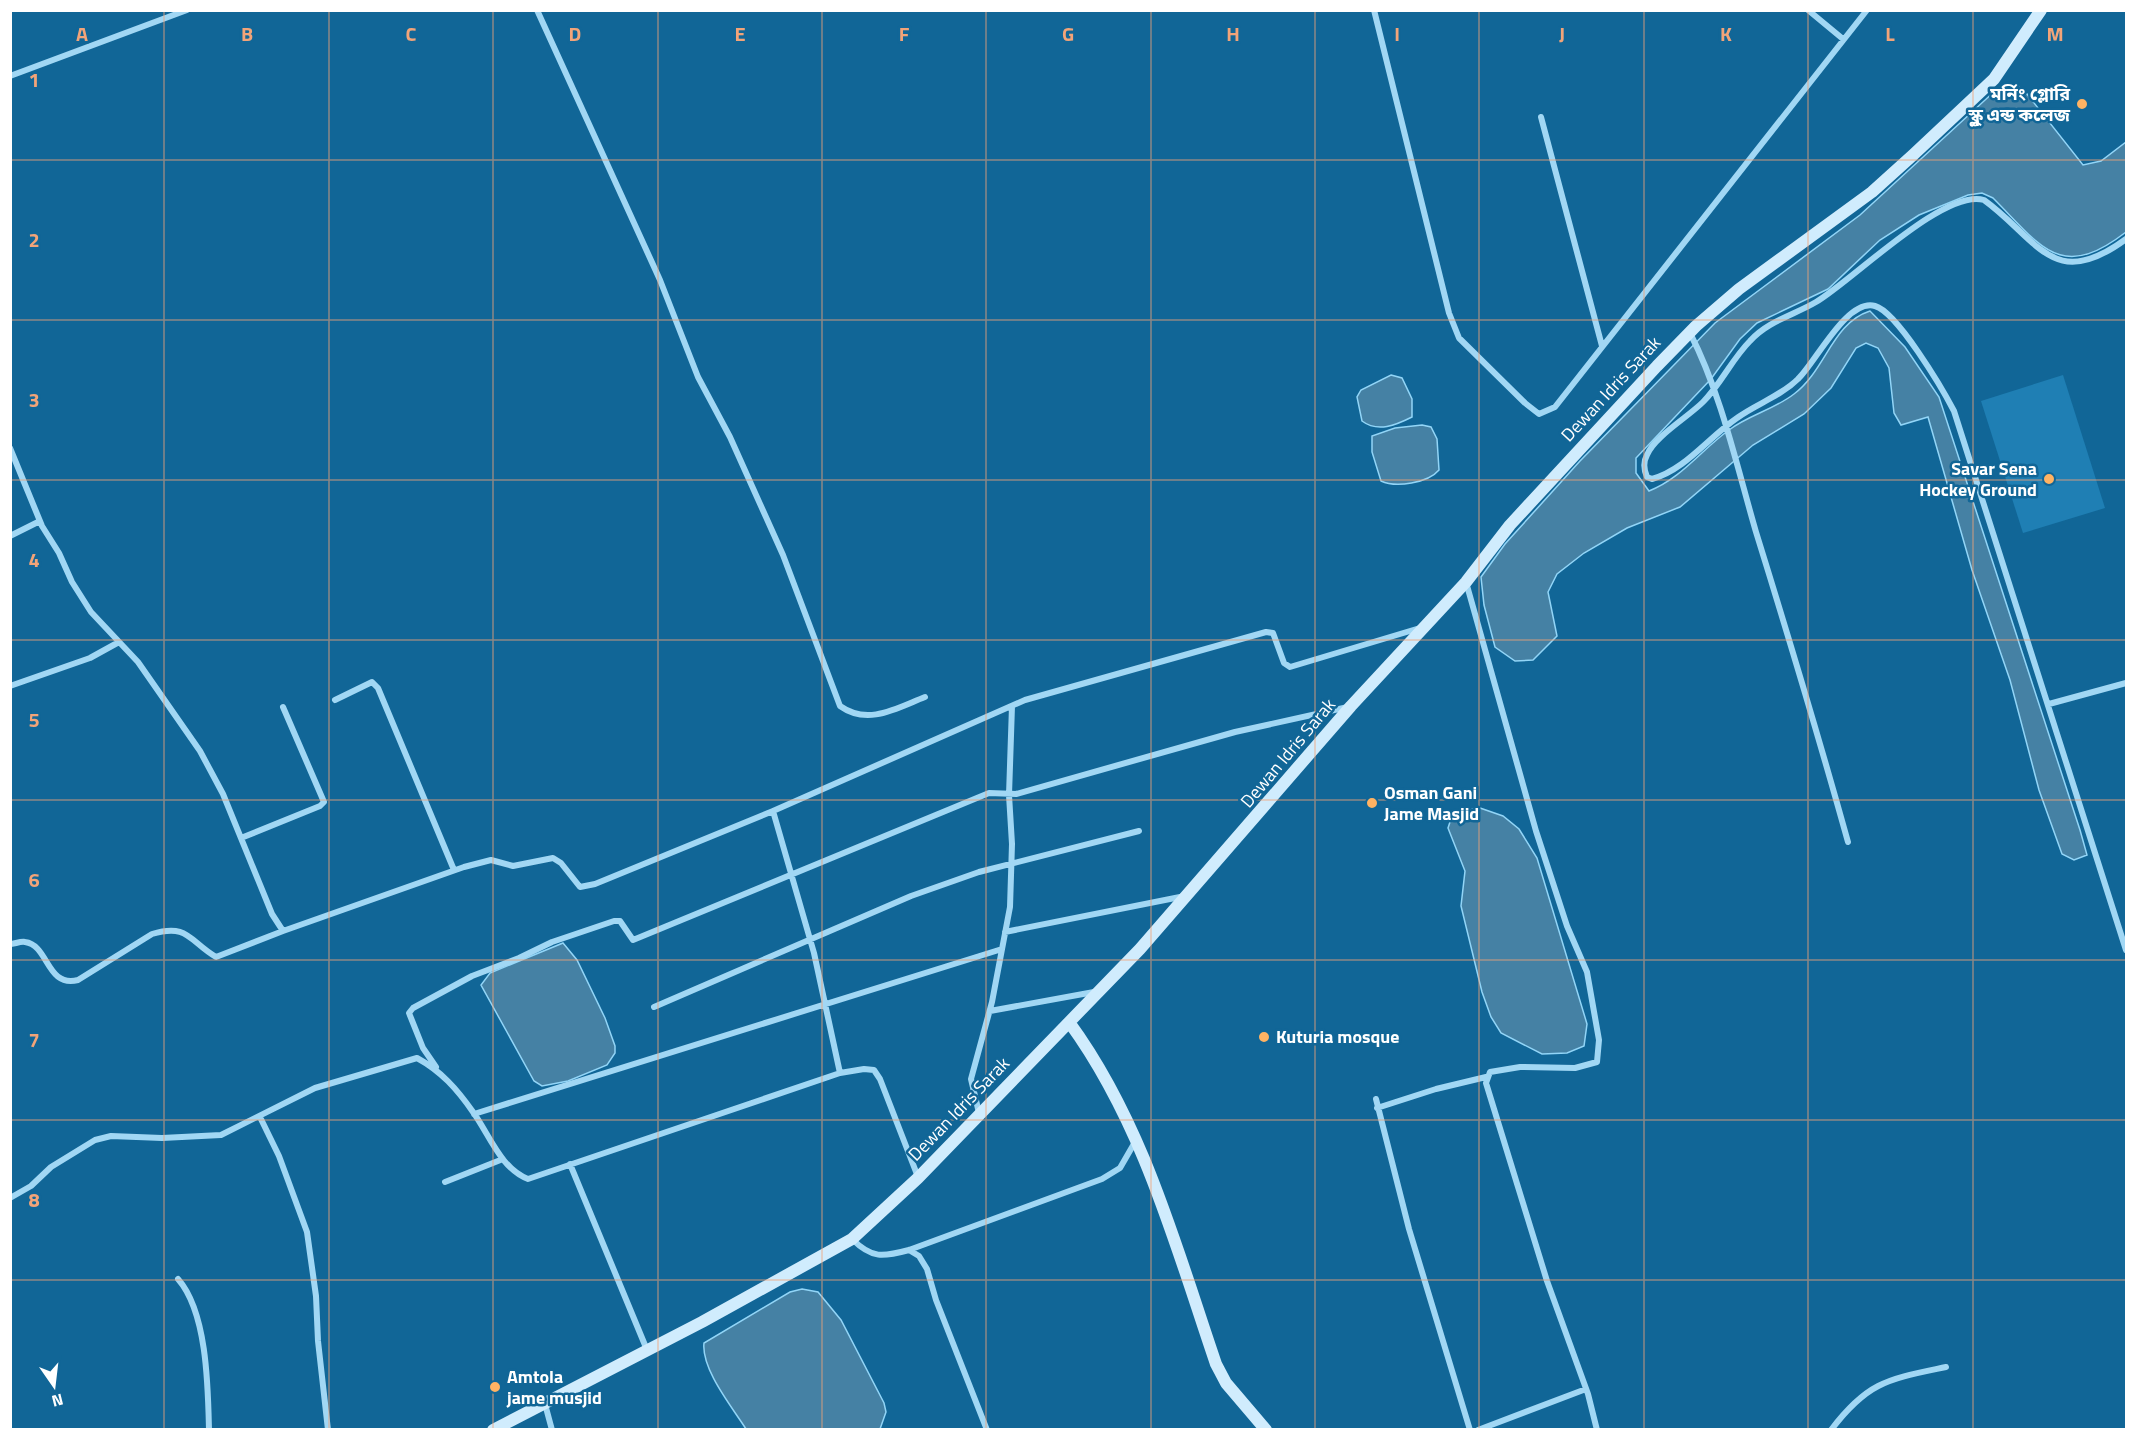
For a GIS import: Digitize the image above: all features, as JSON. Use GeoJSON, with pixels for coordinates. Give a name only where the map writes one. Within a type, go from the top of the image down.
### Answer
{"type":"FeatureCollection","features":[{"type":"Feature","properties":{"kind":"main road","name":"Dewan Idris Sarak"},"geometry":{"type":"LineString","coordinates":[[493,1430],[852,1239],[918,1178],[1098,992],[1188,895],[1351,706],[1466,582],[1510,525],[1690,332],[1739,289],[1872,192],[1913,155],[1994,79],[2041,10]]}},
{"type":"Feature","properties":{"kind":"main road"},"geometry":{"type":"LineString","coordinates":[[1069,1022],[1089,1052],[1136,1140],[1167,1219],[1216,1364],[1226,1383],[1266,1430]]}},
{"type":"Feature","properties":{"kind":"street"},"geometry":{"type":"LineString","coordinates":[[10,76],[187,10]]}},
{"type":"Feature","properties":{"kind":"street"},"geometry":{"type":"LineString","coordinates":[[537,10],[660,280],[698,377],[730,437],[783,555],[840,706],[852,715],[867,716],[889,712],[925,697]]}},
{"type":"Feature","properties":{"kind":"street"},"geometry":{"type":"LineString","coordinates":[[1374,10],[1414,179],[1449,313],[1459,338],[1539,414],[1555,407],[1867,10]]}},
{"type":"Feature","properties":{"kind":"street"},"geometry":{"type":"LineString","coordinates":[[1808,10],[1843,39]]}},
{"type":"Feature","properties":{"kind":"street"},"geometry":{"type":"LineString","coordinates":[[1541,117],[1602,346]]}},
{"type":"Feature","properties":{"kind":"street"},"geometry":{"type":"LineString","coordinates":[[2127,239],[2096,258],[2073,262],[2057,260],[2037,249],[1984,200],[1976,197],[1964,200],[1906,234],[1818,301],[1775,321],[1750,341],[1713,392],[1647,454],[1644,470],[1647,477],[1652,479],[1674,470],[1725,426],[1798,379],[1841,322],[1855,310],[1874,305],[1885,311],[1941,386],[1954,411],[2127,950]]}},
{"type":"Feature","properties":{"kind":"street"},"geometry":{"type":"LineString","coordinates":[[1690,332],[1702,356],[1725,426],[1811,706],[1848,842]]}},
{"type":"Feature","properties":{"kind":"street"},"geometry":{"type":"LineString","coordinates":[[10,448],[40,520],[72,582],[91,612],[138,662],[200,751],[223,794],[272,914],[283,931]]}},
{"type":"Feature","properties":{"kind":"street"},"geometry":{"type":"LineString","coordinates":[[10,536],[40,520]]}},
{"type":"Feature","properties":{"kind":"street"},"geometry":{"type":"LineString","coordinates":[[1377,1108],[1436,1089],[1486,1077],[1490,1072],[1520,1067],[1575,1068],[1597,1062],[1599,1040],[1587,972],[1567,926],[1536,831],[1466,582]]}},
{"type":"Feature","properties":{"kind":"street"},"geometry":{"type":"LineString","coordinates":[[10,944],[25,942],[32,946],[59,979],[68,982],[78,980],[152,934],[163,931],[189,934],[216,957],[454,870],[491,861],[513,866],[553,858],[561,863],[580,887],[613,878],[773,811],[1012,706],[1101,677],[1266,632],[1273,633],[1284,663],[1290,667],[1379,638],[1424,627]]}},
{"type":"Feature","properties":{"kind":"street"},"geometry":{"type":"LineString","coordinates":[[10,686],[90,658],[119,642]]}},
{"type":"Feature","properties":{"kind":"street"},"geometry":{"type":"LineString","coordinates":[[334,700],[372,682],[378,688],[454,870]]}},
{"type":"Feature","properties":{"kind":"street"},"geometry":{"type":"LineString","coordinates":[[2049,704],[2127,683]]}},
{"type":"Feature","properties":{"kind":"street"},"geometry":{"type":"LineString","coordinates":[[979,1113],[971,1079],[990,1011],[1010,907],[1009,795],[1012,706]]}},
{"type":"Feature","properties":{"kind":"street"},"geometry":{"type":"LineString","coordinates":[[918,1178],[880,1079],[874,1070],[864,1069],[840,1073],[528,1179],[518,1175],[503,1159],[474,1114],[438,1070],[423,1048],[409,1013],[413,1008],[472,976],[601,923],[620,921],[633,940],[640,938],[988,793],[1009,795],[1235,732],[1351,706]]}},
{"type":"Feature","properties":{"kind":"street"},"geometry":{"type":"LineString","coordinates":[[241,838],[321,807],[324,802],[283,707]]}},
{"type":"Feature","properties":{"kind":"street"},"geometry":{"type":"LineString","coordinates":[[773,811],[793,874],[810,940],[840,1073]]}},
{"type":"Feature","properties":{"kind":"street"},"geometry":{"type":"LineString","coordinates":[[654,1007],[911,896],[1011,864],[1139,831]]}},
{"type":"Feature","properties":{"kind":"street"},"geometry":{"type":"LineString","coordinates":[[1005,932],[1188,895]]}},
{"type":"Feature","properties":{"kind":"street"},"geometry":{"type":"LineString","coordinates":[[474,1114],[1002,949]]}},
{"type":"Feature","properties":{"kind":"street"},"geometry":{"type":"LineString","coordinates":[[990,1011],[1098,992]]}},
{"type":"Feature","properties":{"kind":"street"},"geometry":{"type":"LineString","coordinates":[[10,1198],[31,1186],[51,1167],[95,1140],[111,1136],[162,1138],[221,1135],[315,1088],[417,1058],[423,1048]]}},
{"type":"Feature","properties":{"kind":"street"},"geometry":{"type":"LineString","coordinates":[[417,1058],[438,1070]]}},
{"type":"Feature","properties":{"kind":"street"},"geometry":{"type":"LineString","coordinates":[[1486,1077],[1498,1126],[1547,1281],[1586,1389],[1597,1430]]}},
{"type":"Feature","properties":{"kind":"street"},"geometry":{"type":"LineString","coordinates":[[1376,1099],[1409,1229],[1470,1430]]}},
{"type":"Feature","properties":{"kind":"street"},"geometry":{"type":"LineString","coordinates":[[260,1117],[279,1156],[307,1232],[315,1286],[318,1341],[328,1430]]}},
{"type":"Feature","properties":{"kind":"street"},"geometry":{"type":"LineString","coordinates":[[852,1239],[865,1251],[884,1257],[909,1250],[1102,1179],[1120,1168],[1136,1140]]}},
{"type":"Feature","properties":{"kind":"street"},"geometry":{"type":"LineString","coordinates":[[446,1182],[503,1159]]}},
{"type":"Feature","properties":{"kind":"street"},"geometry":{"type":"LineString","coordinates":[[570,1164],[647,1350]]}},
{"type":"Feature","properties":{"kind":"street"},"geometry":{"type":"LineString","coordinates":[[909,1250],[919,1256],[927,1269],[936,1300],[987,1430]]}},
{"type":"Feature","properties":{"kind":"street"},"geometry":{"type":"LineString","coordinates":[[178,1279],[189,1292],[200,1332],[209,1430]]}},
{"type":"Feature","properties":{"kind":"street"},"geometry":{"type":"LineString","coordinates":[[1831,1430],[1848,1407],[1870,1388],[1894,1377],[1946,1367]]}},
{"type":"Feature","properties":{"kind":"street"},"geometry":{"type":"LineString","coordinates":[[1479,1430],[1586,1389]]}},
{"type":"Feature","properties":{"kind":"street"},"geometry":{"type":"LineString","coordinates":[[545,1404],[552,1430]]}},
{"type":"Feature","properties":{"kind":"shaded area"},"geometry":{"type":"Polygon","coordinates":[[[2007,83],[2023,89],[2083,165],[2101,161],[2126,142],[2126,232],[2103,247],[2084,255],[2068,256],[2053,252],[2039,243],[1993,198],[1982,193],[1968,195],[1919,215],[1880,240],[1828,289],[1757,323],[1740,339],[1711,379],[1636,458],[1636,473],[1649,491],[1671,479],[1729,430],[1787,399],[1805,384],[1847,326],[1857,317],[1870,311],[1905,347],[1939,397],[2080,830],[2087,855],[2074,860],[2062,854],[2039,790],[2010,680],[1972,570],[1928,417],[1901,425],[1894,413],[1889,368],[1878,348],[1866,343],[1856,348],[1831,388],[1804,414],[1753,445],[1680,507],[1627,528],[1584,553],[1557,574],[1548,592],[1557,636],[1533,660],[1515,661],[1495,647],[1484,605],[1481,577],[1505,544],[1580,461],[1715,323],[1860,215],[1997,89],[2007,83]]]}},
{"type":"Feature","properties":{"kind":"shaded area"},"geometry":{"type":"Polygon","coordinates":[[[1391,375],[1402,378],[1412,399],[1412,417],[1387,426],[1368,425],[1362,421],[1357,397],[1361,390],[1391,375]]]}},
{"type":"Feature","properties":{"kind":"shaded area"},"geometry":{"type":"Polygon","coordinates":[[[2063,375],[2105,508],[2023,533],[1981,401],[2063,375]]]}},
{"type":"Feature","properties":{"kind":"shaded area"},"geometry":{"type":"Polygon","coordinates":[[[1422,425],[1431,427],[1437,439],[1439,470],[1427,478],[1412,483],[1395,484],[1381,481],[1372,452],[1372,436],[1395,428],[1422,425]]]}},
{"type":"Feature","properties":{"kind":"shaded area"},"geometry":{"type":"Polygon","coordinates":[[[1480,808],[1503,816],[1519,829],[1537,858],[1587,1024],[1584,1046],[1567,1053],[1542,1054],[1501,1033],[1491,1017],[1482,992],[1461,906],[1465,871],[1448,828],[1453,813],[1480,808]]]}},
{"type":"Feature","properties":{"kind":"shaded area"},"geometry":{"type":"Polygon","coordinates":[[[563,943],[577,960],[605,1018],[615,1046],[615,1053],[607,1065],[568,1081],[542,1086],[534,1081],[481,985],[490,973],[563,943]]]}},
{"type":"Feature","properties":{"kind":"shaded area"},"geometry":{"type":"Polygon","coordinates":[[[802,1289],[818,1292],[841,1320],[884,1403],[886,1412],[880,1429],[746,1429],[712,1376],[704,1353],[704,1343],[790,1292],[802,1289]]]}},
{"type":"Feature","properties":{"kind":"place","name":"মর্নিং গ্লোরি স্কুল এন্ড কলেজ"},"geometry":{"type":"Point","coordinates":[2082,104]}},
{"type":"Feature","properties":{"kind":"place","name":"Savar Sena Hockey Ground"},"geometry":{"type":"Point","coordinates":[2049,479]}},
{"type":"Feature","properties":{"kind":"place","name":"Osman Gani Jame Masjid"},"geometry":{"type":"Point","coordinates":[1372,803]}},
{"type":"Feature","properties":{"kind":"place","name":"Kuturia mosque"},"geometry":{"type":"Point","coordinates":[1264,1037]}},
{"type":"Feature","properties":{"kind":"place","name":"Amtola jame musjid"},"geometry":{"type":"Point","coordinates":[495,1387]}}]}
